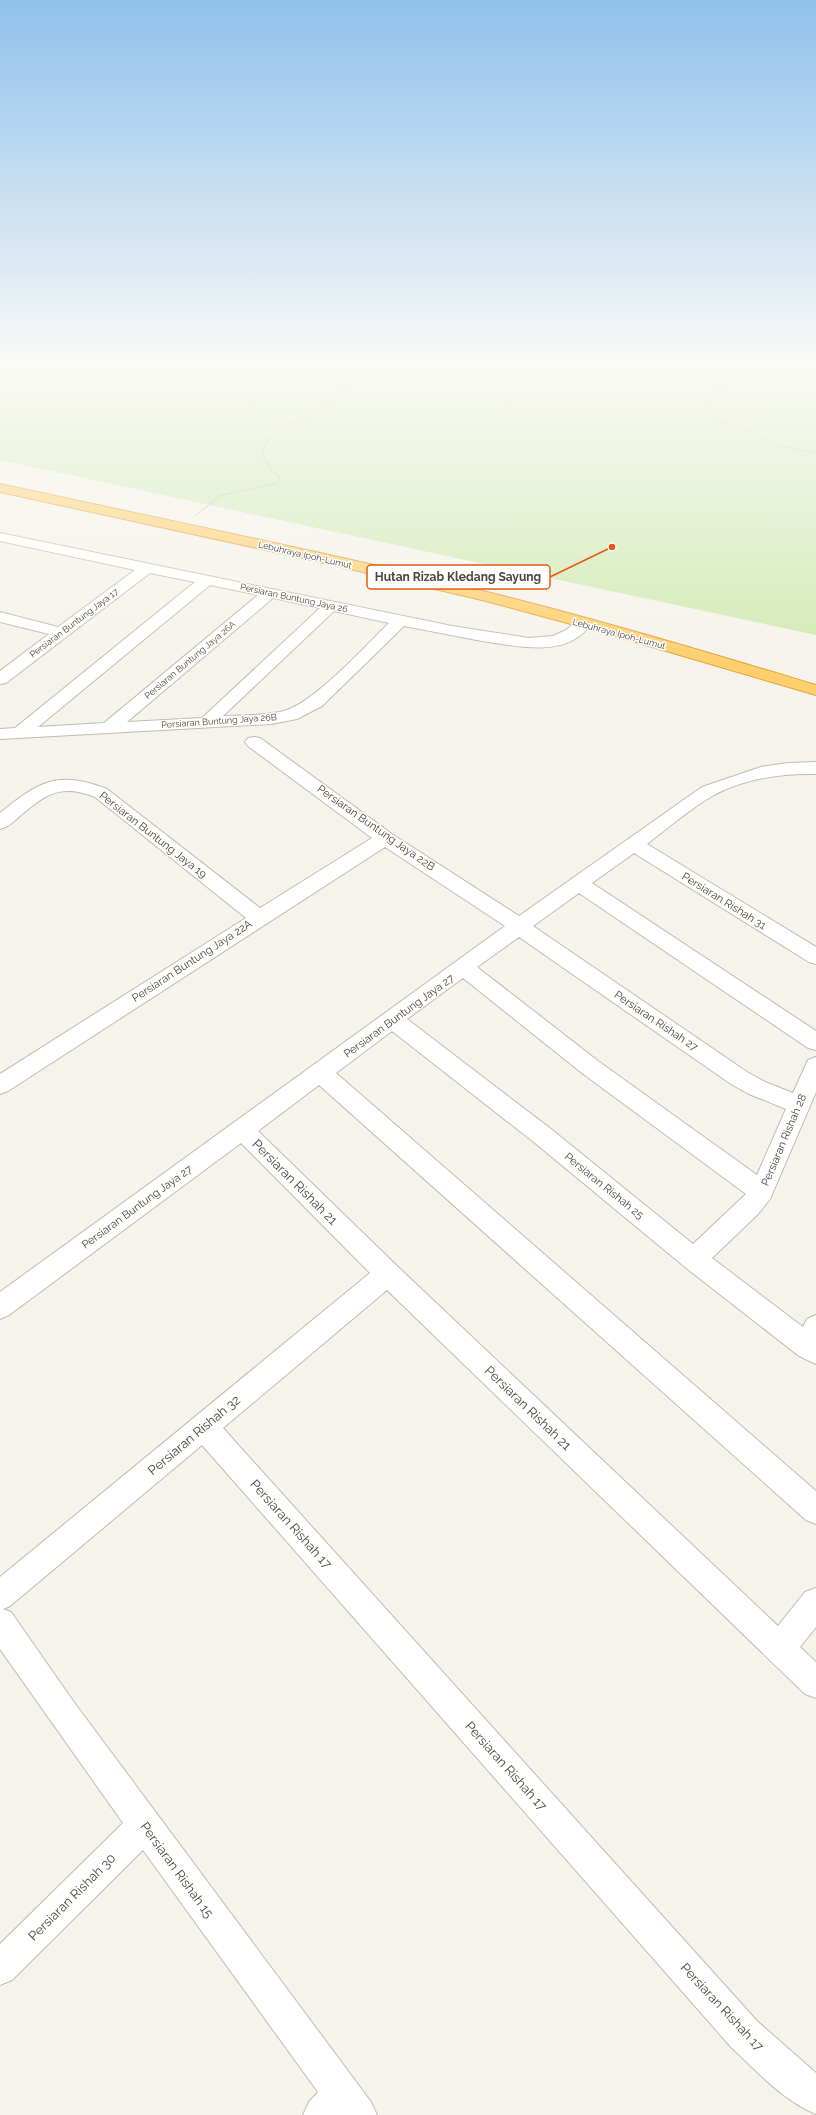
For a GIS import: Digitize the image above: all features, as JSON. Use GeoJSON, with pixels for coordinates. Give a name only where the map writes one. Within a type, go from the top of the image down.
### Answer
{"type":"FeatureCollection","features":[{"type":"Feature","properties":{"kind":"highway","name":"Lebuhraya Ipoh-Lumut"},"geometry":{"type":"LineString","coordinates":[[0,488],[433,584],[583,624],[816,690]]}},
{"type":"Feature","properties":{"kind":"street","name":"Persiaran Buntung Jaya 26"},"geometry":{"type":"LineString","coordinates":[[0,537],[331,606],[529,643],[540,643],[571,636],[583,624]]}},
{"type":"Feature","properties":{"kind":"street","name":"Persiaran Buntung Jaya 17"},"geometry":{"type":"LineString","coordinates":[[0,679],[148,567]]}},
{"type":"Feature","properties":{"kind":"street"},"geometry":{"type":"LineString","coordinates":[[18,734],[207,580]]}},
{"type":"Feature","properties":{"kind":"street","name":"Persiaran Buntung Jaya 26A"},"geometry":{"type":"LineString","coordinates":[[110,727],[270,593]]}},
{"type":"Feature","properties":{"kind":"street"},"geometry":{"type":"LineString","coordinates":[[206,723],[331,606]]}},
{"type":"Feature","properties":{"kind":"street"},"geometry":{"type":"LineString","coordinates":[[0,617],[62,633]]}},
{"type":"Feature","properties":{"kind":"street","name":"Persiaran Buntung Jaya 26B"},"geometry":{"type":"LineString","coordinates":[[0,734],[271,719],[291,715],[316,702],[401,620]]}},
{"type":"Feature","properties":{"kind":"street","name":"Persiaran Buntung Jaya 22B"},"geometry":{"type":"LineString","coordinates":[[254,742],[385,838],[483,901],[518,927]]}},
{"type":"Feature","properties":{"kind":"street","name":"Persiaran Buntung Jaya 27"},"geometry":{"type":"LineString","coordinates":[[0,1307],[518,927],[708,791],[741,778],[777,770],[816,768]]}},
{"type":"Feature","properties":{"kind":"street","name":"Persiaran Buntung Jaya 19"},"geometry":{"type":"LineString","coordinates":[[0,823],[33,796],[48,787],[67,783],[85,785],[101,793],[259,918]]}},
{"type":"Feature","properties":{"kind":"street","name":"Persiaran Buntung Jaya 22A"},"geometry":{"type":"LineString","coordinates":[[0,1085],[385,838]]}},
{"type":"Feature","properties":{"kind":"street","name":"Persiaran Rishah 31"},"geometry":{"type":"LineString","coordinates":[[633,844],[816,957]]}},
{"type":"Feature","properties":{"kind":"street"},"geometry":{"type":"LineString","coordinates":[[579,884],[816,1042]]}},
{"type":"Feature","properties":{"kind":"street","name":"Persiaran Rishah 27"},"geometry":{"type":"LineString","coordinates":[[518,927],[739,1078],[757,1088],[799,1105]]}},
{"type":"Feature","properties":{"kind":"street"},"geometry":{"type":"LineString","coordinates":[[464,968],[590,1067],[762,1192]]}},
{"type":"Feature","properties":{"kind":"street","name":"Persiaran Rishah 25"},"geometry":{"type":"LineString","coordinates":[[393,1020],[542,1136],[694,1259],[814,1342]]}},
{"type":"Feature","properties":{"kind":"street","name":"Persiaran Rishah 28"},"geometry":{"type":"LineString","coordinates":[[694,1259],[749,1207],[762,1192],[816,1066]]}},
{"type":"Feature","properties":{"kind":"street"},"geometry":{"type":"LineString","coordinates":[[321,1073],[816,1510]]}},
{"type":"Feature","properties":{"kind":"street","name":"Persiaran Rishah 21"},"geometry":{"type":"LineString","coordinates":[[242,1130],[388,1274],[816,1683]]}},
{"type":"Feature","properties":{"kind":"street","name":"Persiaran Rishah 32"},"geometry":{"type":"LineString","coordinates":[[0,1596],[388,1274]]}},
{"type":"Feature","properties":{"kind":"street","name":"Persiaran Rishah 17"},"geometry":{"type":"LineString","coordinates":[[204,1427],[744,2034],[784,2071],[816,2096]]}},
{"type":"Feature","properties":{"kind":"street"},"geometry":{"type":"LineString","coordinates":[[780,1648],[816,1603]]}},
{"type":"Feature","properties":{"kind":"street","name":"Persiaran Rishah 15"},"geometry":{"type":"LineString","coordinates":[[0,1623],[144,1826],[340,2108]]}},
{"type":"Feature","properties":{"kind":"street","name":"Persiaran Rishah 30"},"geometry":{"type":"LineString","coordinates":[[0,1968],[144,1826]]}},
{"type":"Feature","properties":{"kind":"path"},"geometry":{"type":"LineString","coordinates":[[188,529],[196,514],[220,496],[277,483],[280,477],[268,470],[267,467]]}},
{"type":"Feature","properties":{"kind":"green space"},"geometry":{"type":"Polygon","coordinates":[[[31,467],[816,467],[816,635],[31,467]]]}},
{"type":"Feature","properties":{"kind":"place","name":"Hutan Rizab Kledang Sayung"},"geometry":{"type":"Point","coordinates":[612,547]}}]}
